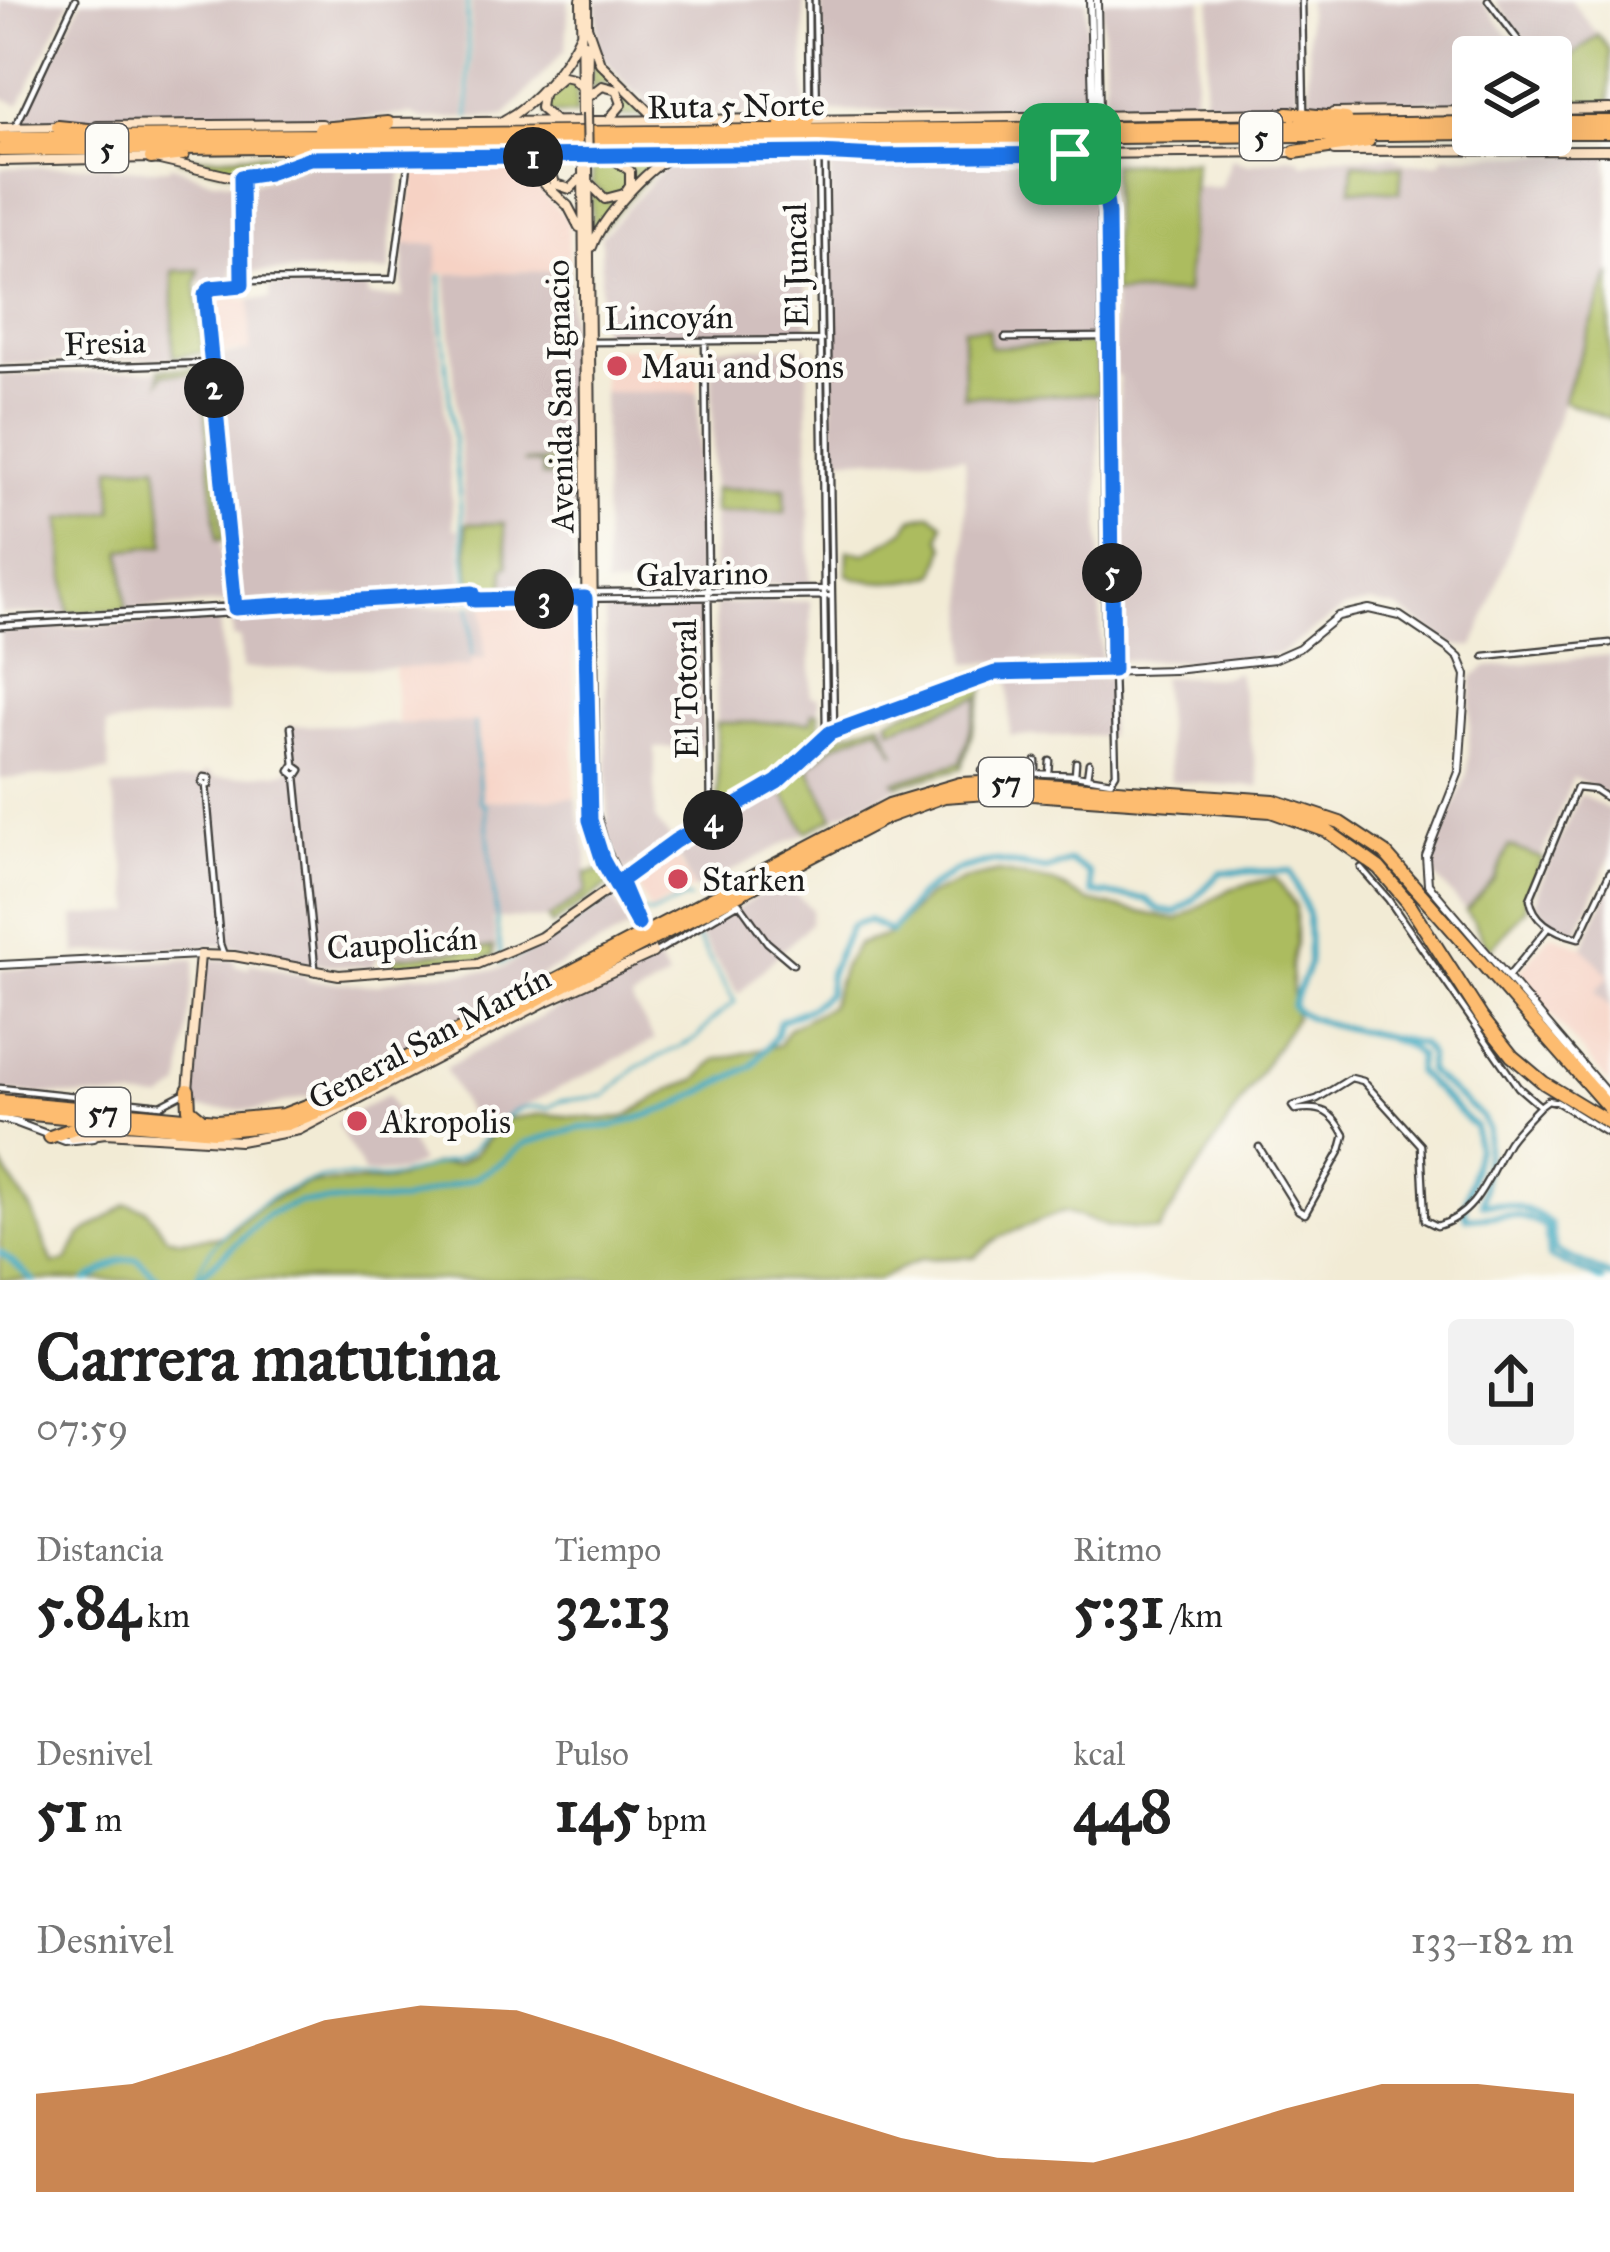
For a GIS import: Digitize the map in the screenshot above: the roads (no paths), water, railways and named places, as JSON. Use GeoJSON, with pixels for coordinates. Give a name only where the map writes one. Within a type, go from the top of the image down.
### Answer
{"type":"FeatureCollection","features":[{"type":"Feature","properties":{"kind":"highway"},"geometry":{"type":"LineString","coordinates":[[1288,113],[1400,130]]}},
{"type":"Feature","properties":{"kind":"highway"},"geometry":{"type":"LineString","coordinates":[[707,137],[813,120]]}},
{"type":"Feature","properties":{"kind":"highway"},"geometry":{"type":"LineString","coordinates":[[266,137],[388,123]]}},
{"type":"Feature","properties":{"kind":"highway"},"geometry":{"type":"LineString","coordinates":[[1572,123],[1609,124]]}},
{"type":"Feature","properties":{"kind":"highway"},"geometry":{"type":"LineString","coordinates":[[1572,132],[1609,124]]}},
{"type":"Feature","properties":{"kind":"highway","name":"Ruta 5 Norte"},"geometry":{"type":"LineString","coordinates":[[1400,130],[1452,125]]}},
{"type":"Feature","properties":{"kind":"highway"},"geometry":{"type":"LineString","coordinates":[[58,127],[153,138]]}},
{"type":"Feature","properties":{"kind":"highway","name":"Ruta 5 Norte"},"geometry":{"type":"LineString","coordinates":[[0,150],[1074,127],[1116,133],[1452,132]]}},
{"type":"Feature","properties":{"kind":"highway"},"geometry":{"type":"LineString","coordinates":[[1295,152],[1400,130]]}},
{"type":"Feature","properties":{"kind":"highway"},"geometry":{"type":"LineString","coordinates":[[707,137],[822,153]]}},
{"type":"Feature","properties":{"kind":"highway","name":"Ruta 5 Norte"},"geometry":{"type":"LineString","coordinates":[[0,138],[707,137]]}},
{"type":"Feature","properties":{"kind":"highway"},"geometry":{"type":"LineString","coordinates":[[296,146],[425,158]]}},
{"type":"Feature","properties":{"kind":"highway"},"geometry":{"type":"LineString","coordinates":[[152,158],[213,147]]}},
{"type":"Feature","properties":{"kind":"highway","name":"57"},"geometry":{"type":"LineString","coordinates":[[0,1115],[242,1131],[306,1118],[905,798],[949,785],[1002,782],[1249,798],[1315,812],[1359,834],[1385,853],[1610,1109]]}},
{"type":"Feature","properties":{"kind":"highway","name":"57"},"geometry":{"type":"LineString","coordinates":[[0,1101],[206,1120],[265,1119],[322,1102],[889,815],[928,800],[992,792],[1176,803],[1281,814],[1318,826],[1354,847],[1401,892],[1531,1074],[1610,1123]]}},
{"type":"Feature","properties":{"kind":"highway"},"geometry":{"type":"LineString","coordinates":[[1508,1004],[1523,1009]]}},
{"type":"Feature","properties":{"kind":"highway"},"geometry":{"type":"LineString","coordinates":[[186,1094],[192,1112],[206,1120]]}},
{"type":"Feature","properties":{"kind":"highway"},"geometry":{"type":"LineString","coordinates":[[53,1136],[97,1121]]}},
{"type":"Feature","properties":{"kind":"main road","name":"Avenida San Ignacio"},"geometry":{"type":"LineString","coordinates":[[584,0],[581,234],[586,249]]}},
{"type":"Feature","properties":{"kind":"main road"},"geometry":{"type":"LineString","coordinates":[[584,29],[597,60],[644,109],[661,119]]}},
{"type":"Feature","properties":{"kind":"main road"},"geometry":{"type":"LineString","coordinates":[[500,121],[515,114],[566,61],[584,29]]}},
{"type":"Feature","properties":{"kind":"main road"},"geometry":{"type":"LineString","coordinates":[[554,120],[539,106],[546,88],[565,76],[585,95],[604,85],[619,91],[621,107],[608,119]]}},
{"type":"Feature","properties":{"kind":"main road"},"geometry":{"type":"LineString","coordinates":[[1074,127],[1096,115],[1452,111]]}},
{"type":"Feature","properties":{"kind":"main road"},"geometry":{"type":"LineString","coordinates":[[1572,114],[1609,124]]}},
{"type":"Feature","properties":{"kind":"main road"},"geometry":{"type":"LineString","coordinates":[[1123,154],[1112,146],[1107,133],[1113,120],[1124,115]]}},
{"type":"Feature","properties":{"kind":"main road"},"geometry":{"type":"LineString","coordinates":[[0,128],[608,119],[1081,124],[1080,148],[1070,154]]}},
{"type":"Feature","properties":{"kind":"main road"},"geometry":{"type":"LineString","coordinates":[[0,160],[152,158],[219,176],[241,177],[310,158],[1610,150]]}},
{"type":"Feature","properties":{"kind":"main road"},"geometry":{"type":"LineString","coordinates":[[586,249],[604,223],[673,155]]}},
{"type":"Feature","properties":{"kind":"main road"},"geometry":{"type":"LineString","coordinates":[[563,156],[550,172],[556,186],[575,187],[584,167]]}},
{"type":"Feature","properties":{"kind":"main road"},"geometry":{"type":"LineString","coordinates":[[588,182],[605,199],[619,198],[628,190],[628,168],[604,156]]}},
{"type":"Feature","properties":{"kind":"main road"},"geometry":{"type":"LineString","coordinates":[[511,157],[527,164],[568,206],[581,234]]}},
{"type":"Feature","properties":{"kind":"main road","name":"Avenida San Ignacio"},"geometry":{"type":"LineString","coordinates":[[584,167],[588,182],[592,832],[645,938]]}},
{"type":"Feature","properties":{"kind":"main road","name":"Caupolicán"},"geometry":{"type":"LineString","coordinates":[[200,956],[219,955],[318,974],[478,964],[550,932],[617,883]]}},
{"type":"Feature","properties":{"kind":"main road","name":"General San Martín"},"geometry":{"type":"LineString","coordinates":[[71,1133],[240,1141],[308,1127],[545,1002],[645,938]]}},
{"type":"Feature","properties":{"kind":"main road"},"geometry":{"type":"LineString","coordinates":[[186,1094],[200,956]]}},
{"type":"Feature","properties":{"kind":"street"},"geometry":{"type":"LineString","coordinates":[[15,128],[76,0]]}},
{"type":"Feature","properties":{"kind":"street"},"geometry":{"type":"LineString","coordinates":[[812,0],[813,120]]}},
{"type":"Feature","properties":{"kind":"street"},"geometry":{"type":"LineString","coordinates":[[1027,773],[1032,779],[1111,781],[1116,773],[1109,670],[1094,0]]}},
{"type":"Feature","properties":{"kind":"street"},"geometry":{"type":"LineString","coordinates":[[1302,0],[1304,113]]}},
{"type":"Feature","properties":{"kind":"street"},"geometry":{"type":"LineString","coordinates":[[1488,0],[1515,36]]}},
{"type":"Feature","properties":{"kind":"street","name":"El Juncal"},"geometry":{"type":"LineString","coordinates":[[822,153],[830,733]]}},
{"type":"Feature","properties":{"kind":"street"},"geometry":{"type":"LineString","coordinates":[[242,281],[393,279],[410,158]]}},
{"type":"Feature","properties":{"kind":"street"},"geometry":{"type":"LineString","coordinates":[[235,611],[206,293],[211,288],[239,287],[242,281],[241,177]]}},
{"type":"Feature","properties":{"kind":"street"},"geometry":{"type":"LineString","coordinates":[[1005,338],[1105,337]]}},
{"type":"Feature","properties":{"kind":"street","name":"Lincoyán"},"geometry":{"type":"LineString","coordinates":[[586,342],[824,340]]}},
{"type":"Feature","properties":{"kind":"street","name":"El Totoral"},"geometry":{"type":"LineString","coordinates":[[705,341],[711,821]]}},
{"type":"Feature","properties":{"kind":"street","name":"Fresia"},"geometry":{"type":"LineString","coordinates":[[0,370],[212,362]]}},
{"type":"Feature","properties":{"kind":"street","name":"Galvarino"},"geometry":{"type":"LineString","coordinates":[[0,622],[473,597],[826,592]]}},
{"type":"Feature","properties":{"kind":"street","name":"Caupolicán"},"geometry":{"type":"LineString","coordinates":[[617,883],[777,782],[830,733],[995,673],[1187,669],[1274,659],[1299,648],[1338,616],[1369,609],[1400,616],[1449,649],[1463,665],[1467,691],[1458,779],[1425,860],[1425,876],[1498,980]]}},
{"type":"Feature","properties":{"kind":"street"},"geometry":{"type":"LineString","coordinates":[[1484,656],[1610,643]]}},
{"type":"Feature","properties":{"kind":"street"},"geometry":{"type":"LineString","coordinates":[[291,727],[295,765],[290,771],[296,776],[311,958],[318,974]]}},
{"type":"Feature","properties":{"kind":"street"},"geometry":{"type":"LineString","coordinates":[[1036,761],[1036,773]]}},
{"type":"Feature","properties":{"kind":"street"},"geometry":{"type":"LineString","coordinates":[[1049,773],[1050,761]]}},
{"type":"Feature","properties":{"kind":"street"},"geometry":{"type":"LineString","coordinates":[[1075,775],[1076,762]]}},
{"type":"Feature","properties":{"kind":"street"},"geometry":{"type":"LineString","coordinates":[[1088,763],[1088,777]]}},
{"type":"Feature","properties":{"kind":"street"},"geometry":{"type":"LineString","coordinates":[[982,771],[1075,775],[1097,781]]}},
{"type":"Feature","properties":{"kind":"street"},"geometry":{"type":"LineString","coordinates":[[206,785],[219,955]]}},
{"type":"Feature","properties":{"kind":"street"},"geometry":{"type":"LineString","coordinates":[[1610,800],[1592,789],[1576,788],[1530,907],[1548,928],[1582,936],[1610,872]]}},
{"type":"Feature","properties":{"kind":"street"},"geometry":{"type":"LineString","coordinates":[[1361,868],[1388,899],[1518,1087],[1540,1106]]}},
{"type":"Feature","properties":{"kind":"street","name":"General San Martín"},"geometry":{"type":"LineString","coordinates":[[645,938],[740,903],[767,942],[793,964]]}},
{"type":"Feature","properties":{"kind":"street"},"geometry":{"type":"LineString","coordinates":[[1548,928],[1498,980],[1610,1097]]}},
{"type":"Feature","properties":{"kind":"street","name":"Caupolicán"},"geometry":{"type":"LineString","coordinates":[[0,964],[200,956]]}},
{"type":"Feature","properties":{"kind":"street"},"geometry":{"type":"LineString","coordinates":[[303,971],[311,958]]}},
{"type":"Feature","properties":{"kind":"street"},"geometry":{"type":"LineString","coordinates":[[1259,1148],[1305,1214],[1345,1135],[1324,1109],[1295,1110],[1292,1106],[1358,1079],[1421,1145],[1425,1220],[1432,1226],[1465,1211],[1484,1189],[1515,1132],[1549,1100],[1610,1135]]}},
{"type":"Feature","properties":{"kind":"street"},"geometry":{"type":"LineString","coordinates":[[0,1088],[158,1105],[186,1094]]}},
{"type":"Feature","properties":{"kind":"street","name":"General San Martín"},"geometry":{"type":"LineString","coordinates":[[0,1115],[74,1141],[120,1135]]}},
{"type":"Feature","properties":{"kind":"waterway"},"geometry":{"type":"LineString","coordinates":[[467,0],[469,118]]}},
{"type":"Feature","properties":{"kind":"waterway"},"geometry":{"type":"LineString","coordinates":[[441,275],[468,584]]}},
{"type":"Feature","properties":{"kind":"waterway"},"geometry":{"type":"LineString","coordinates":[[470,606],[472,655]]}},
{"type":"Feature","properties":{"kind":"waterway"},"geometry":{"type":"LineString","coordinates":[[475,724],[501,963],[539,946],[580,918]]}},
{"type":"Feature","properties":{"kind":"waterway"},"geometry":{"type":"LineString","coordinates":[[196,1280],[267,1215],[299,1202],[401,1201],[475,1178],[525,1143],[580,1128],[614,1126],[670,1108],[752,1066],[776,1036],[780,1021],[810,1008],[828,993],[830,972],[851,926],[868,920],[891,932],[918,896],[954,871],[994,861],[1046,870],[1070,861],[1089,873],[1092,893],[1146,899],[1159,910],[1175,913],[1221,872],[1290,871],[1308,913],[1309,964],[1292,1006],[1313,1019],[1421,1044],[1429,1055],[1428,1071],[1481,1116],[1488,1130],[1482,1204],[1509,1205],[1535,1214],[1551,1224],[1555,1251],[1610,1276]]}},
{"type":"Feature","properties":{"kind":"waterway"},"geometry":{"type":"LineString","coordinates":[[629,885],[638,907]]}},
{"type":"Feature","properties":{"kind":"waterway"},"geometry":{"type":"LineString","coordinates":[[585,914],[614,895]]}},
{"type":"Feature","properties":{"kind":"waterway"},"geometry":{"type":"LineString","coordinates":[[641,912],[651,914],[690,899]]}},
{"type":"Feature","properties":{"kind":"waterway"},"geometry":{"type":"LineString","coordinates":[[195,1280],[215,1244],[269,1199],[310,1181],[395,1177],[448,1162],[474,1148],[515,1111],[605,1096],[636,1068],[697,1038],[735,1002],[695,935]]}},
{"type":"Feature","properties":{"kind":"waterway"},"geometry":{"type":"LineString","coordinates":[[1389,1038],[1419,1056],[1417,1072],[1475,1127],[1477,1148],[1466,1218],[1507,1216],[1536,1222],[1546,1228],[1549,1257],[1602,1280]]}},
{"type":"Feature","properties":{"kind":"waterway"},"geometry":{"type":"LineString","coordinates":[[0,1252],[33,1280]]}},
{"type":"Feature","properties":{"kind":"waterway"},"geometry":{"type":"LineString","coordinates":[[87,1280],[122,1260],[137,1259],[160,1280]]}},
{"type":"Feature","properties":{"kind":"place","name":"Maui and Sons"},"geometry":{"type":"Point","coordinates":[617,366]}},
{"type":"Feature","properties":{"kind":"place","name":"Starken"},"geometry":{"type":"Point","coordinates":[678,879]}},
{"type":"Feature","properties":{"kind":"place","name":"Akropolis"},"geometry":{"type":"Point","coordinates":[357,1121]}}]}
